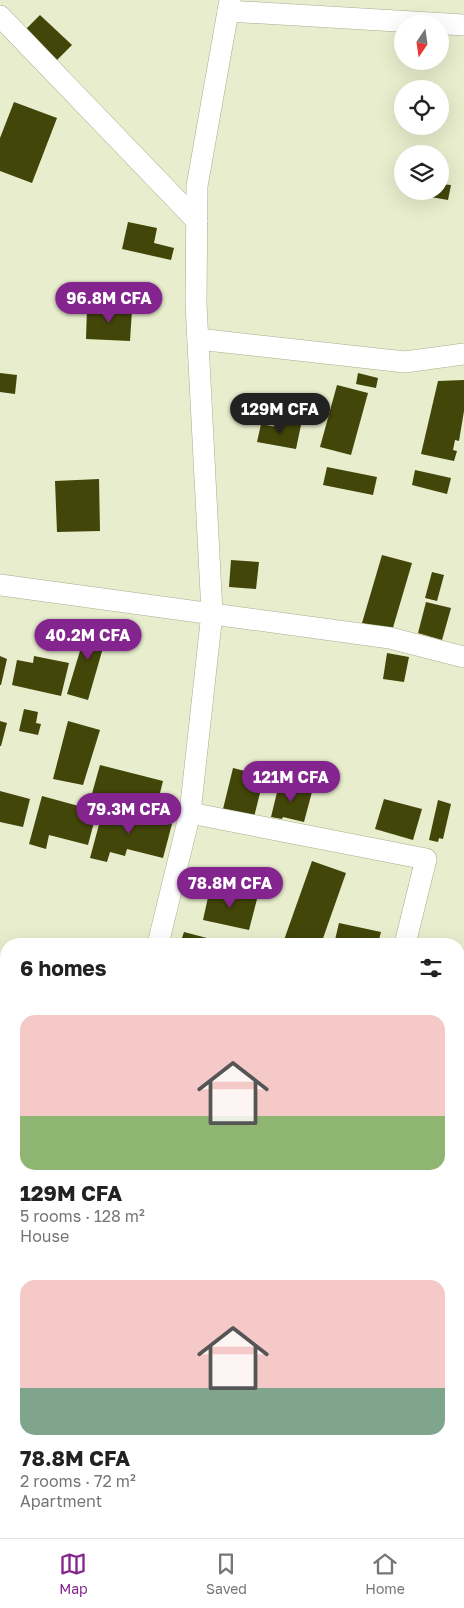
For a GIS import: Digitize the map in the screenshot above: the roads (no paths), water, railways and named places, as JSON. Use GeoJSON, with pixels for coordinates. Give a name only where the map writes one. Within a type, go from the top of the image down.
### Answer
{"type":"FeatureCollection","features":[{"type":"Feature","properties":{"kind":"street"},"geometry":{"type":"LineString","coordinates":[[159,938],[190,814],[212,613],[196,304],[197,186],[229,6],[464,25]]}},
{"type":"Feature","properties":{"kind":"street"},"geometry":{"type":"LineString","coordinates":[[0,16],[197,221]]}},
{"type":"Feature","properties":{"kind":"street"},"geometry":{"type":"LineString","coordinates":[[198,339],[405,362],[464,354]]}},
{"type":"Feature","properties":{"kind":"street"},"geometry":{"type":"LineString","coordinates":[[0,585],[390,638],[464,657]]}},
{"type":"Feature","properties":{"kind":"street"},"geometry":{"type":"LineString","coordinates":[[190,814],[426,859],[406,938]]}}]}
